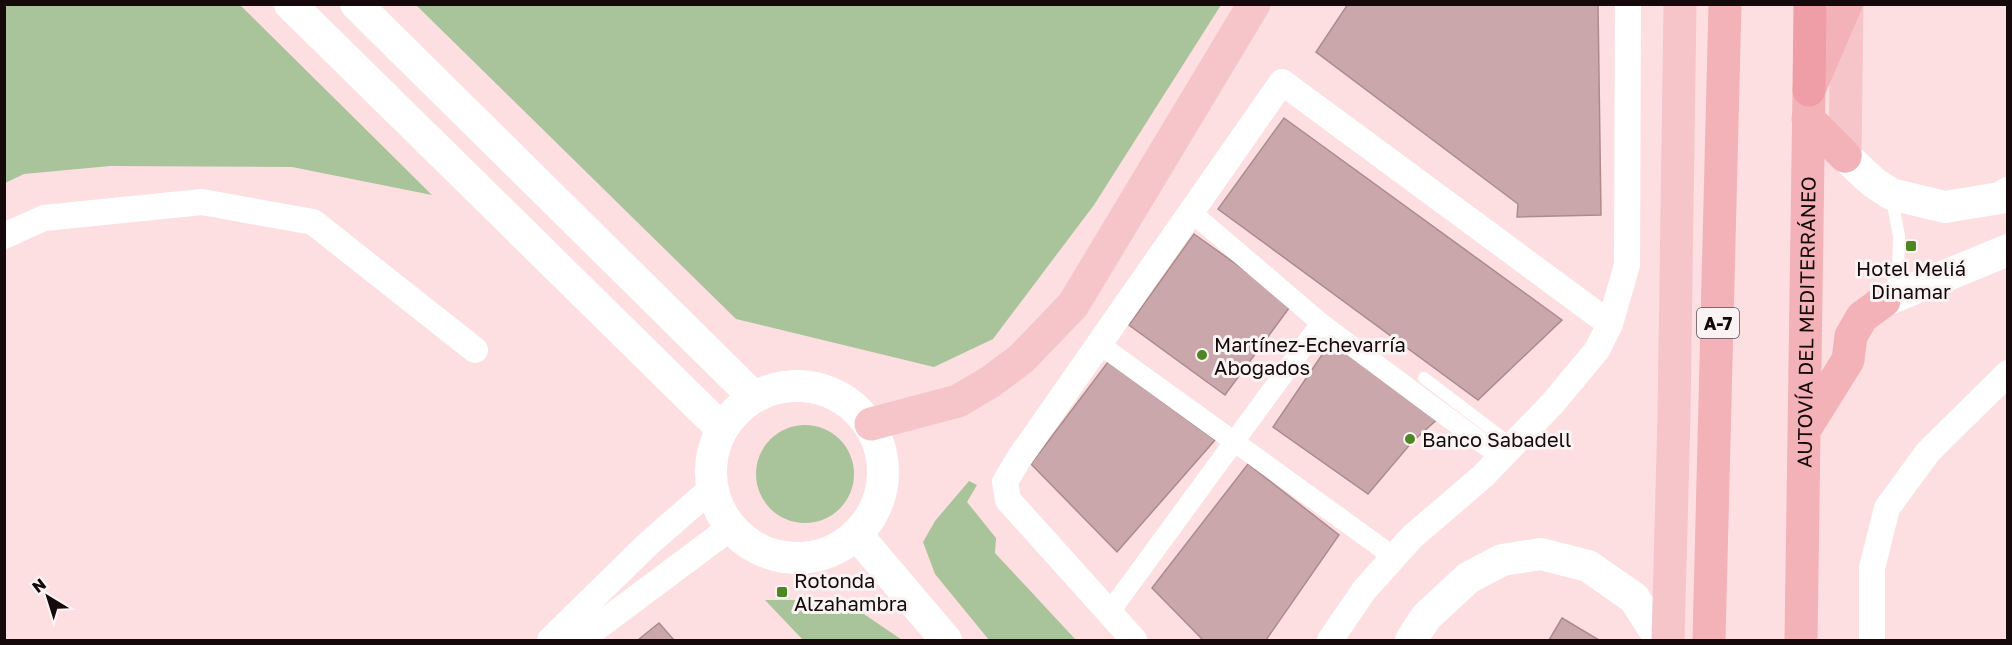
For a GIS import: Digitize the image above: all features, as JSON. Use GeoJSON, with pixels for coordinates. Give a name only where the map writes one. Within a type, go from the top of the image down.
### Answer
{"type":"FeatureCollection","features":[{"type":"Feature","properties":{"kind":"highway","name":"A-7"},"geometry":{"type":"LineString","coordinates":[[1709,640],[1725,4]]}},
{"type":"Feature","properties":{"kind":"highway","name":"AUTOVÍA DEL MEDITERRÁNEO"},"geometry":{"type":"LineString","coordinates":[[1801,640],[1810,4]]}},
{"type":"Feature","properties":{"kind":"highway"},"geometry":{"type":"LineString","coordinates":[[1845,156],[1808,105],[1846,4]]}},
{"type":"Feature","properties":{"kind":"highway"},"geometry":{"type":"LineString","coordinates":[[1805,429],[1848,360],[1851,336],[1862,317],[1884,301]]}},
{"type":"Feature","properties":{"kind":"main road"},"geometry":{"type":"LineString","coordinates":[[872,424],[958,402],[1021,360],[1073,305],[1254,4]]}},
{"type":"Feature","properties":{"kind":"main road"},"geometry":{"type":"LineString","coordinates":[[1668,640],[1680,4]]}},
{"type":"Feature","properties":{"kind":"main road"},"geometry":{"type":"LineString","coordinates":[[1845,156],[1846,4]]}},
{"type":"Feature","properties":{"kind":"street"},"geometry":{"type":"LineString","coordinates":[[290,4],[721,428]]}},
{"type":"Feature","properties":{"kind":"street"},"geometry":{"type":"LineString","coordinates":[[356,4],[753,396]]}},
{"type":"Feature","properties":{"kind":"street"},"geometry":{"type":"LineString","coordinates":[[1330,640],[1365,589],[1412,537],[1483,476],[1552,404],[1597,350],[1610,324],[1628,265],[1628,4]]}},
{"type":"Feature","properties":{"kind":"street"},"geometry":{"type":"LineString","coordinates":[[1134,640],[1008,500],[1005,482],[1018,460],[1282,82],[1610,324]]}},
{"type":"Feature","properties":{"kind":"street"},"geometry":{"type":"LineString","coordinates":[[1845,156],[1873,182],[1891,194],[1945,207],[2005,202]]}},
{"type":"Feature","properties":{"kind":"street"},"geometry":{"type":"LineString","coordinates":[[4,236],[44,218],[202,202],[314,222],[475,350]]}},
{"type":"Feature","properties":{"kind":"street"},"geometry":{"type":"LineString","coordinates":[[1191,212],[1321,323],[1507,451]]}},
{"type":"Feature","properties":{"kind":"street"},"geometry":{"type":"LineString","coordinates":[[1884,301],[2007,250]]}},
{"type":"Feature","properties":{"kind":"street"},"geometry":{"type":"LineString","coordinates":[[1109,613],[1321,323]]}},
{"type":"Feature","properties":{"kind":"street"},"geometry":{"type":"LineString","coordinates":[[1100,344],[1394,557]]}},
{"type":"Feature","properties":{"kind":"street"},"geometry":{"type":"LineString","coordinates":[[1872,640],[1872,568],[1887,508],[1928,452],[2007,373]]}},
{"type":"Feature","properties":{"kind":"street"},"geometry":{"type":"LineString","coordinates":[[785,385],[849,400],[872,424],[881,446],[884,462],[882,494],[872,516],[858,535],[834,551],[807,558],[752,546],[730,528],[719,510],[711,489],[710,468],[713,447],[721,428],[735,410],[753,396],[785,385]]}},
{"type":"Feature","properties":{"kind":"street"},"geometry":{"type":"LineString","coordinates":[[550,640],[648,544],[711,489]]}},
{"type":"Feature","properties":{"kind":"street"},"geometry":{"type":"LineString","coordinates":[[580,640],[730,528]]}},
{"type":"Feature","properties":{"kind":"street"},"geometry":{"type":"LineString","coordinates":[[858,535],[946,640]]}},
{"type":"Feature","properties":{"kind":"street"},"geometry":{"type":"LineString","coordinates":[[1411,640],[1426,617],[1468,578],[1502,560],[1541,554],[1588,566],[1634,598],[1661,640]]}},
{"type":"Feature","properties":{"kind":"lane"},"geometry":{"type":"LineString","coordinates":[[1884,301],[1898,273],[1899,236],[1891,194]]}},
{"type":"Feature","properties":{"kind":"lane"},"geometry":{"type":"LineString","coordinates":[[1424,378],[1507,451]]}},
{"type":"Feature","properties":{"kind":"green space"},"geometry":{"type":"Polygon","coordinates":[[[239,4],[432,195],[292,167],[110,166],[24,174],[5,183],[5,5],[239,4]]]}},
{"type":"Feature","properties":{"kind":"green space"},"geometry":{"type":"Polygon","coordinates":[[[416,5],[1221,5],[1094,205],[993,339],[934,367],[736,319],[416,5]]]}},
{"type":"Feature","properties":{"kind":"green space"},"geometry":{"type":"Polygon","coordinates":[[[805,425],[824,429],[840,439],[850,455],[854,474],[850,493],[840,509],[824,519],[805,523],[786,519],[770,509],[760,493],[756,474],[760,455],[770,439],[786,429],[805,425]]]}},
{"type":"Feature","properties":{"kind":"green space"},"geometry":{"type":"Polygon","coordinates":[[[969,481],[977,485],[967,502],[996,538],[995,553],[1076,640],[989,640],[935,574],[923,542],[935,521],[969,481]]]}},
{"type":"Feature","properties":{"kind":"green space"},"geometry":{"type":"Polygon","coordinates":[[[765,600],[825,600],[858,610],[902,640],[803,640],[765,600]]]}},
{"type":"Feature","properties":{"kind":"building"},"geometry":{"type":"Polygon","coordinates":[[[1348,4],[1598,4],[1601,215],[1517,217],[1518,204],[1316,52],[1348,4]]]}},
{"type":"Feature","properties":{"kind":"building"},"geometry":{"type":"Polygon","coordinates":[[[1284,118],[1562,320],[1478,400],[1218,209],[1284,118]]]}},
{"type":"Feature","properties":{"kind":"building"},"geometry":{"type":"Polygon","coordinates":[[[1194,234],[1292,304],[1225,395],[1129,325],[1194,234]]]}},
{"type":"Feature","properties":{"kind":"building"},"geometry":{"type":"Polygon","coordinates":[[[1334,337],[1442,415],[1412,442],[1368,494],[1273,427],[1334,337]]]}},
{"type":"Feature","properties":{"kind":"building"},"geometry":{"type":"Polygon","coordinates":[[[1108,362],[1215,440],[1117,552],[1031,464],[1108,362]]]}},
{"type":"Feature","properties":{"kind":"building"},"geometry":{"type":"Polygon","coordinates":[[[1248,464],[1339,535],[1266,640],[1203,640],[1152,588],[1248,464]]]}},
{"type":"Feature","properties":{"kind":"building"},"geometry":{"type":"Polygon","coordinates":[[[1562,618],[1599,640],[1549,640],[1562,618]]]}},
{"type":"Feature","properties":{"kind":"building"},"geometry":{"type":"Polygon","coordinates":[[[659,623],[674,640],[638,640],[659,623]]]}},
{"type":"Feature","properties":{"kind":"place","name":"Hotel Meliá Dinamar"},"geometry":{"type":"Point","coordinates":[1911,246]}},
{"type":"Feature","properties":{"kind":"place","name":"Martínez-Echevarría Abogados"},"geometry":{"type":"Point","coordinates":[1202,355]}},
{"type":"Feature","properties":{"kind":"place","name":"Banco Sabadell"},"geometry":{"type":"Point","coordinates":[1410,439]}},
{"type":"Feature","properties":{"kind":"place","name":"Rotonda Alzahambra"},"geometry":{"type":"Point","coordinates":[782,592]}}]}
